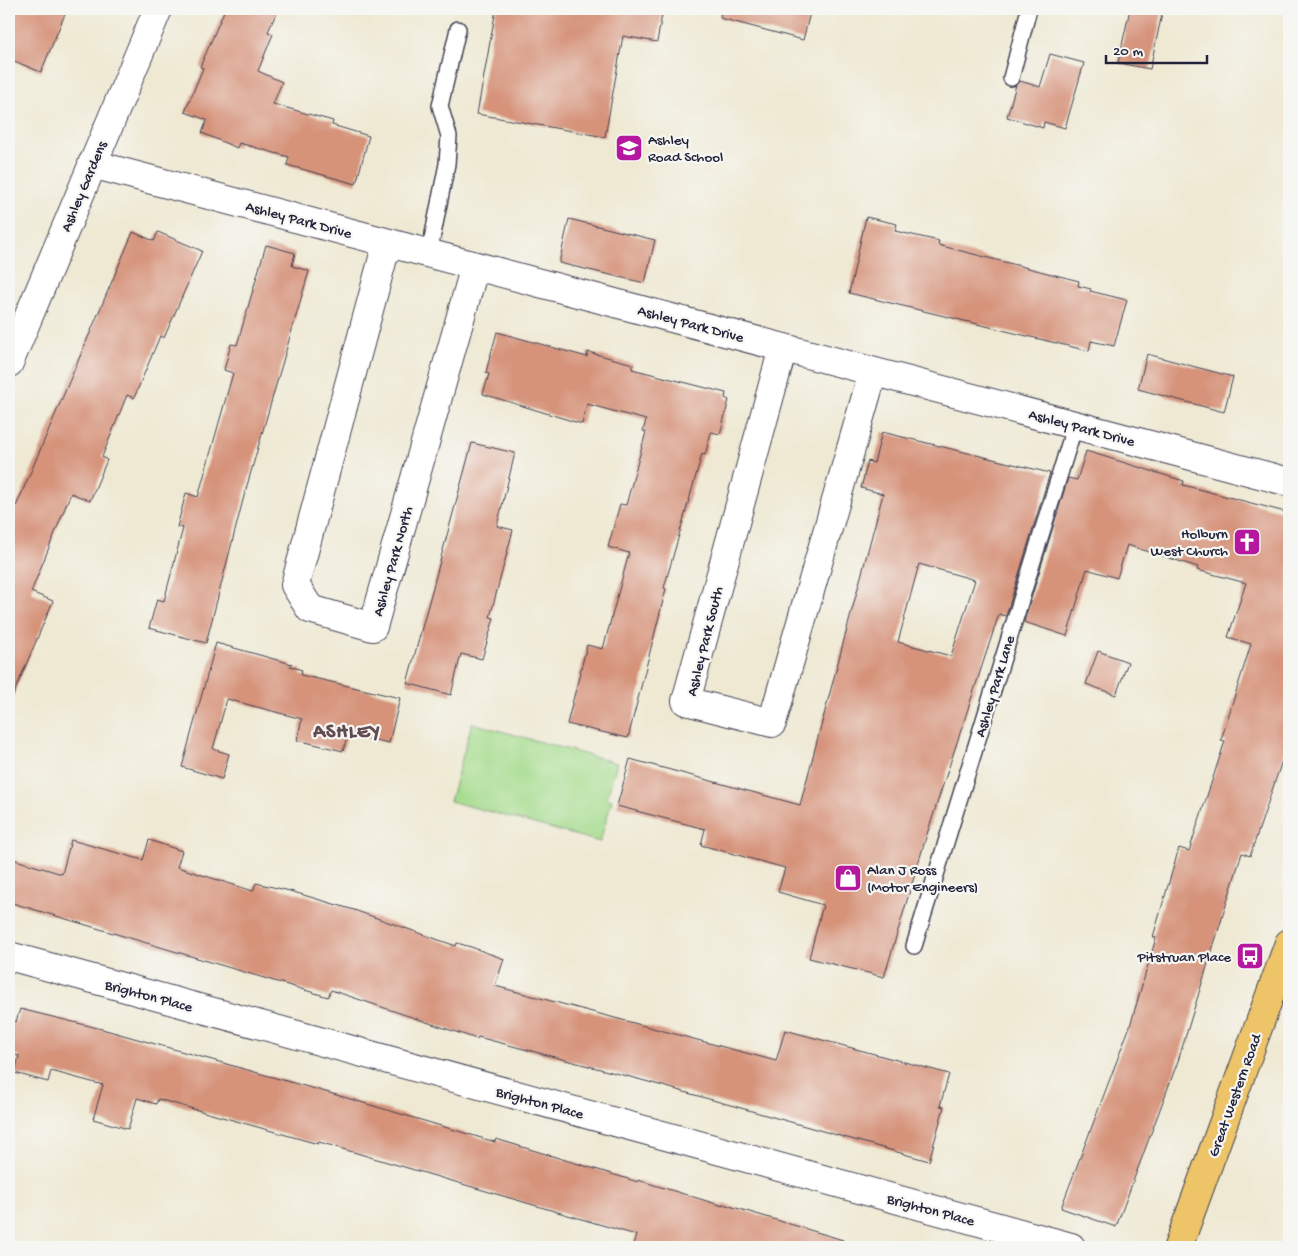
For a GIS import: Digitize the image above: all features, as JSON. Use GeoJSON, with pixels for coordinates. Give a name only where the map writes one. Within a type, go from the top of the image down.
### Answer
{"type":"FeatureCollection","features":[{"type":"Feature","properties":{"kind":"main road","name":"Great Western Road"},"geometry":{"type":"LineString","coordinates":[[1178,1247],[1289,943]]}},
{"type":"Feature","properties":{"kind":"street","name":"Ashley Gardens"},"geometry":{"type":"LineString","coordinates":[[9,363],[158,9]]}},
{"type":"Feature","properties":{"kind":"street","name":"Ashley Park Drive"},"geometry":{"type":"LineString","coordinates":[[92,164],[1289,482]]}},
{"type":"Feature","properties":{"kind":"street","name":"Ashley Park North"},"geometry":{"type":"LineString","coordinates":[[387,243],[295,585],[310,609],[373,627],[475,266]]}},
{"type":"Feature","properties":{"kind":"street","name":"Ashley Park South"},"geometry":{"type":"LineString","coordinates":[[783,348],[686,701],[772,723],[874,372]]}},
{"type":"Feature","properties":{"kind":"street","name":"Brighton Place"},"geometry":{"type":"LineString","coordinates":[[9,956],[1071,1247]]}},
{"type":"Feature","properties":{"kind":"lane"},"geometry":{"type":"LineString","coordinates":[[1010,78],[1029,9]]}},
{"type":"Feature","properties":{"kind":"lane"},"geometry":{"type":"LineString","coordinates":[[429,254],[447,164],[449,136],[440,106],[458,29]]}},
{"type":"Feature","properties":{"kind":"lane","name":"Ashley Park Lane"},"geometry":{"type":"LineString","coordinates":[[914,946],[1074,426]]}},
{"type":"Feature","properties":{"kind":"green space"},"geometry":{"type":"Polygon","coordinates":[[[472,723],[617,763],[607,798],[612,800],[600,842],[450,801],[472,723]]]}},
{"type":"Feature","properties":{"kind":"building"},"geometry":{"type":"Polygon","coordinates":[[[9,9],[67,9],[41,72],[9,59],[9,9]]]}},
{"type":"Feature","properties":{"kind":"building"},"geometry":{"type":"Polygon","coordinates":[[[225,9],[278,9],[268,32],[273,34],[258,71],[282,82],[273,104],[333,121],[332,125],[369,136],[356,184],[287,165],[289,157],[239,143],[237,148],[202,133],[207,120],[185,112],[203,68],[200,67],[225,9]]]}},
{"type":"Feature","properties":{"kind":"building"},"geometry":{"type":"Polygon","coordinates":[[[496,9],[663,9],[657,42],[623,36],[605,137],[477,114],[496,9]]]}},
{"type":"Feature","properties":{"kind":"building"},"geometry":{"type":"Polygon","coordinates":[[[721,9],[811,9],[803,40],[720,18],[721,9]]]}},
{"type":"Feature","properties":{"kind":"building"},"geometry":{"type":"Polygon","coordinates":[[[1130,9],[1163,9],[1150,69],[1118,63],[1130,9]]]}},
{"type":"Feature","properties":{"kind":"building"},"geometry":{"type":"Polygon","coordinates":[[[1050,54],[1084,63],[1065,128],[1044,122],[1043,128],[1007,117],[1016,85],[1020,81],[1040,87],[1050,54]]]}},
{"type":"Feature","properties":{"kind":"building"},"geometry":{"type":"Polygon","coordinates":[[[866,217],[897,224],[895,231],[939,241],[938,245],[1079,281],[1078,286],[1091,289],[1090,291],[1127,300],[1114,346],[1091,341],[1089,351],[849,293],[866,217]]]}},
{"type":"Feature","properties":{"kind":"building"},"geometry":{"type":"Polygon","coordinates":[[[569,219],[655,240],[645,283],[559,263],[569,219]]]}},
{"type":"Feature","properties":{"kind":"building"},"geometry":{"type":"Polygon","coordinates":[[[133,232],[154,241],[158,232],[202,251],[164,338],[160,336],[134,398],[127,395],[102,457],[107,460],[90,501],[71,493],[31,592],[53,601],[9,705],[9,523],[133,232]]]}},
{"type":"Feature","properties":{"kind":"building"},"geometry":{"type":"Polygon","coordinates":[[[266,245],[295,253],[292,266],[309,271],[244,496],[206,643],[149,628],[157,599],[164,601],[183,528],[177,527],[186,493],[198,497],[233,373],[224,370],[231,344],[237,345],[266,245]]]}},
{"type":"Feature","properties":{"kind":"building"},"geometry":{"type":"Polygon","coordinates":[[[497,332],[587,357],[588,352],[633,364],[632,369],[726,393],[725,398],[729,400],[720,434],[711,432],[705,455],[702,454],[664,588],[666,589],[628,738],[567,724],[587,645],[603,649],[629,553],[608,547],[620,504],[626,505],[646,432],[643,431],[646,420],[587,404],[582,424],[483,394],[489,374],[486,373],[488,364],[497,332]]]}},
{"type":"Feature","properties":{"kind":"building"},"geometry":{"type":"Polygon","coordinates":[[[1147,354],[1233,377],[1224,412],[1138,389],[1147,354]]]}},
{"type":"Feature","properties":{"kind":"building"},"geometry":{"type":"Polygon","coordinates":[[[882,432],[1050,473],[1006,616],[999,614],[927,834],[884,977],[809,958],[823,905],[778,892],[785,868],[701,845],[705,829],[617,806],[630,759],[800,805],[883,494],[861,488],[868,461],[874,463],[882,432]],[[919,564],[898,642],[951,656],[975,580],[919,564]]]}},
{"type":"Feature","properties":{"kind":"building"},"geometry":{"type":"Polygon","coordinates":[[[472,443],[515,453],[497,526],[513,530],[490,617],[494,618],[482,659],[461,654],[451,695],[407,683],[472,443]]]}},
{"type":"Feature","properties":{"kind":"building"},"geometry":{"type":"Polygon","coordinates":[[[1086,451],[1184,481],[1183,485],[1289,513],[1289,740],[1250,856],[1242,853],[1178,1061],[1116,1227],[1061,1208],[1130,1026],[1156,938],[1153,937],[1179,848],[1189,851],[1225,741],[1221,740],[1251,644],[1228,637],[1246,583],[1197,570],[1198,567],[1127,545],[1117,578],[1087,569],[1067,636],[1024,622],[1068,478],[1077,480],[1086,451]]]}},
{"type":"Feature","properties":{"kind":"building"},"geometry":{"type":"Polygon","coordinates":[[[216,643],[292,664],[290,666],[302,670],[301,675],[400,698],[389,743],[348,734],[343,751],[297,740],[302,719],[227,699],[213,749],[229,754],[222,779],[182,767],[216,643]]]}},
{"type":"Feature","properties":{"kind":"building"},"geometry":{"type":"Polygon","coordinates":[[[1098,651],[1128,662],[1116,695],[1086,684],[1098,651]]]}},
{"type":"Feature","properties":{"kind":"building"},"geometry":{"type":"Polygon","coordinates":[[[71,840],[143,860],[149,840],[182,851],[177,867],[253,891],[256,883],[290,891],[354,910],[456,946],[457,943],[504,959],[495,986],[776,1061],[785,1030],[949,1074],[940,1106],[944,1107],[929,1161],[638,1079],[478,1037],[477,1039],[331,990],[328,997],[9,902],[9,858],[62,874],[71,840]]]}},
{"type":"Feature","properties":{"kind":"building"},"geometry":{"type":"Polygon","coordinates":[[[20,1009],[102,1029],[495,1142],[496,1139],[638,1182],[638,1180],[723,1206],[723,1204],[843,1240],[842,1247],[632,1247],[636,1235],[319,1142],[318,1144],[158,1099],[156,1104],[137,1098],[128,1129],[93,1119],[103,1085],[51,1071],[48,1082],[15,1073],[19,1056],[9,1053],[9,1020],[16,1022],[20,1009]]]}},
{"type":"Feature","properties":{"kind":"place","name":"Ashley Road School"},"geometry":{"type":"Point","coordinates":[629,148]}},
{"type":"Feature","properties":{"kind":"place","name":"Holburn West Church"},"geometry":{"type":"Point","coordinates":[1247,542]}},
{"type":"Feature","properties":{"kind":"place","name":"Alan J Ross (Motor Engineers)"},"geometry":{"type":"Point","coordinates":[848,878]}},
{"type":"Feature","properties":{"kind":"place","name":"Pitstruan Place"},"geometry":{"type":"Point","coordinates":[1250,956]}},
{"type":"Feature","properties":{"kind":"district","name":"ASHLEY"},"geometry":{"type":"Point","coordinates":[347,730]}}]}
